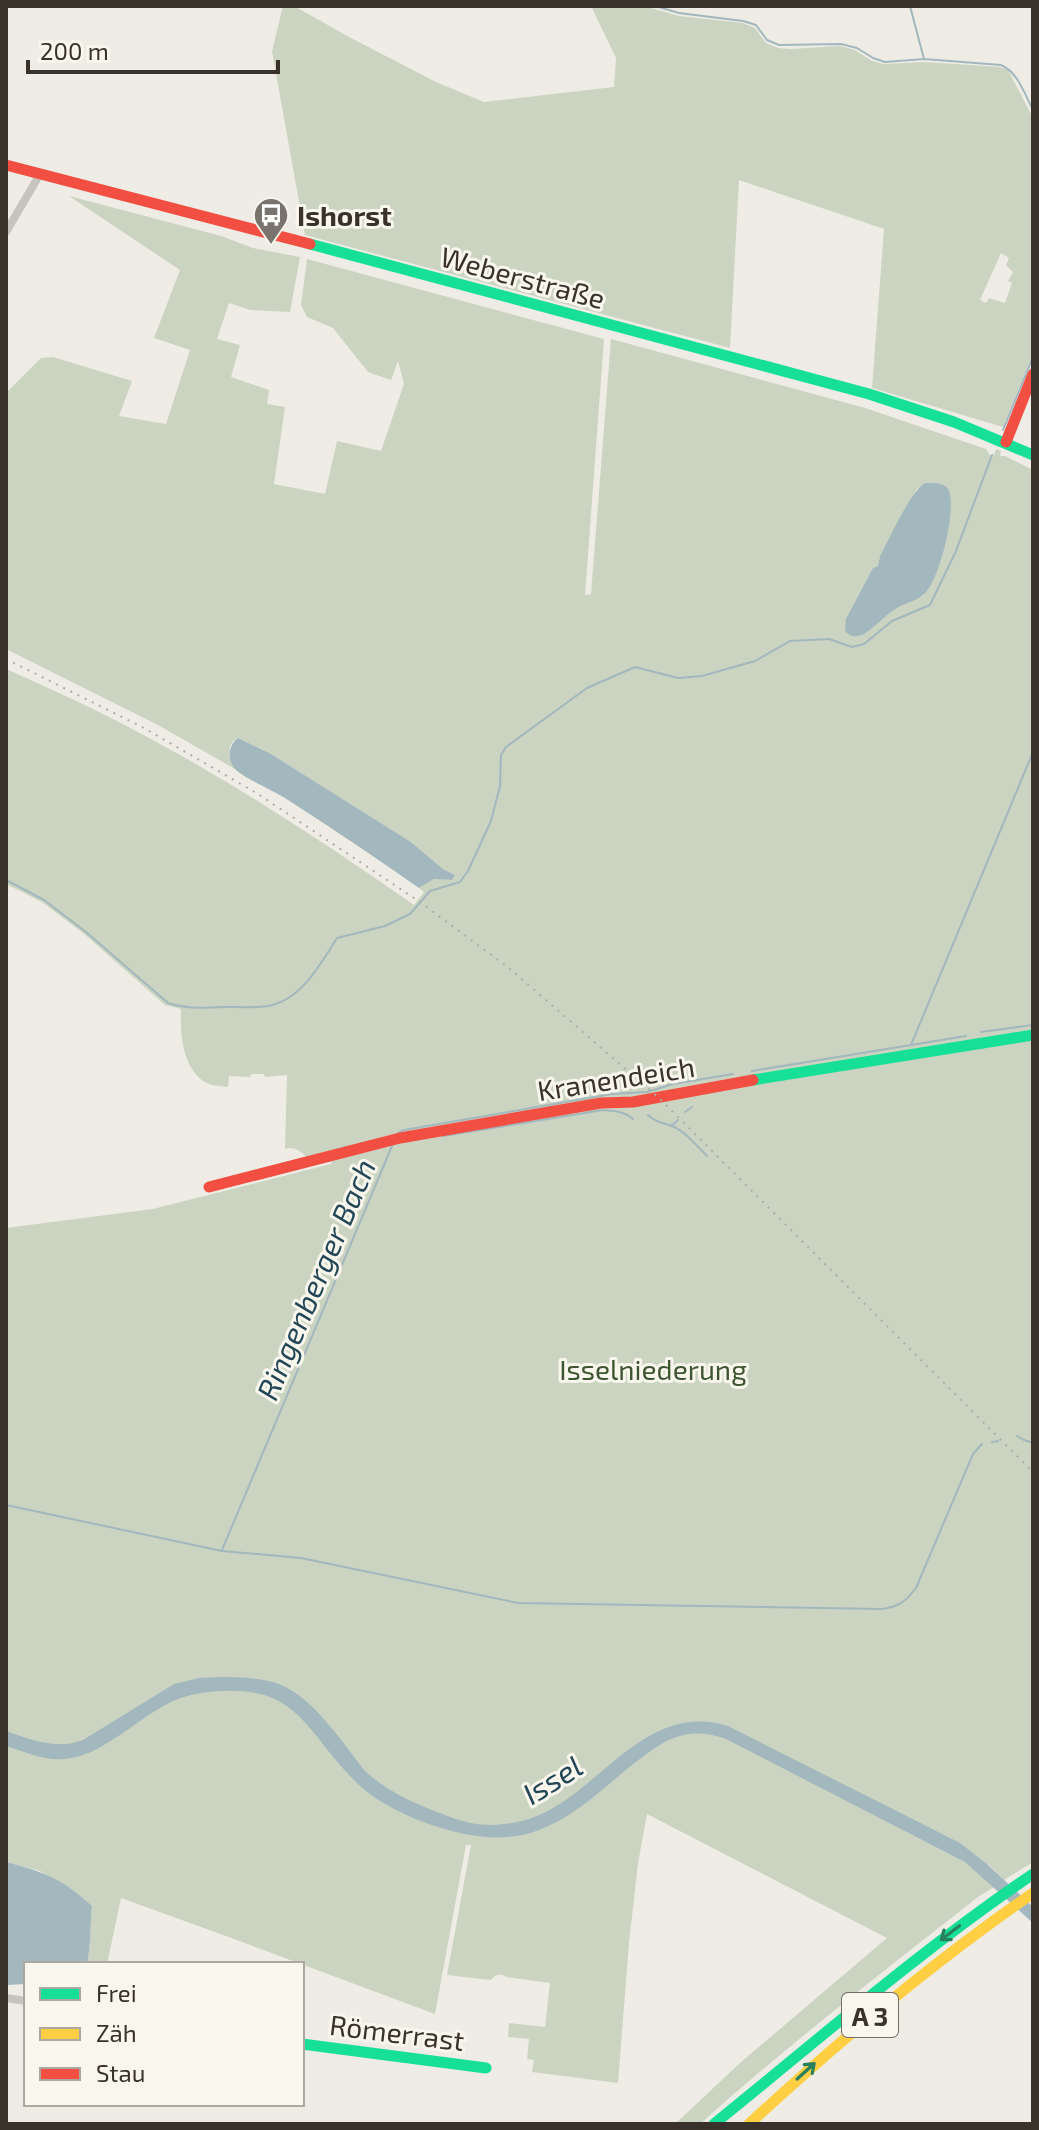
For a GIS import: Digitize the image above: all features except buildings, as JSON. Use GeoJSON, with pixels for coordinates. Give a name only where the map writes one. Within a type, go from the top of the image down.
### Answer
{"type":"FeatureCollection","features":[{"type":"Feature","properties":{"kind":"main road","name":"Weberstraße"},"geometry":{"type":"LineString","coordinates":[[6,165],[869,394],[954,422],[1028,453]]}},
{"type":"Feature","properties":{"kind":"main road"},"geometry":{"type":"LineString","coordinates":[[1006,442],[1033,374]]}},
{"type":"Feature","properties":{"kind":"main road","name":"Kranendeich"},"geometry":{"type":"LineString","coordinates":[[209,1187],[395,1139],[1033,1035]]}},
{"type":"Feature","properties":{"kind":"main road","name":"A 3"},"geometry":{"type":"LineString","coordinates":[[721,2124],[746,2098],[872,1993],[1031,1875]]}},
{"type":"Feature","properties":{"kind":"main road","name":"A 3"},"geometry":{"type":"LineString","coordinates":[[749,2124],[854,2028],[1033,1893]]}},
{"type":"Feature","properties":{"kind":"main road","name":"Römerrast"},"geometry":{"type":"LineString","coordinates":[[304,2044],[486,2068]]}},
{"type":"Feature","properties":{"kind":"main road"},"geometry":{"type":"LineString","coordinates":[[714,2124],[746,2098]]}},
{"type":"Feature","properties":{"kind":"street"},"geometry":{"type":"LineString","coordinates":[[6,232],[40,174]]}},
{"type":"Feature","properties":{"kind":"green space"},"geometry":{"type":"Polygon","coordinates":[[[283,6],[294,6],[436,82],[484,102],[614,87],[616,58],[591,6],[644,6],[679,16],[743,23],[755,28],[766,43],[778,48],[840,46],[884,64],[924,62],[1008,70],[1033,118],[1033,354],[1003,427],[872,388],[884,229],[739,180],[730,348],[305,235],[272,51],[283,6]],[[1001,253],[980,300],[986,303],[989,298],[1005,303],[1012,283],[1008,281],[1013,272],[1006,265],[1009,258],[1001,253]]]}},
{"type":"Feature","properties":{"kind":"green space","name":"Isselniederung"},"geometry":{"type":"Polygon","coordinates":[[[69,196],[221,236],[253,248],[300,257],[290,312],[250,310],[229,303],[217,339],[240,345],[231,377],[269,390],[267,404],[285,407],[274,484],[325,494],[337,441],[381,451],[404,384],[398,361],[391,380],[368,372],[333,328],[307,317],[301,305],[307,259],[604,339],[585,595],[591,594],[611,339],[865,408],[986,449],[990,455],[994,455],[996,449],[1001,451],[1000,456],[1033,470],[1033,1862],[1004,1880],[988,1864],[978,1871],[994,1887],[837,2008],[700,2124],[675,2124],[740,2063],[887,1938],[647,1814],[629,1943],[618,2083],[532,2072],[534,2060],[527,2059],[529,2039],[508,2037],[509,2023],[545,2027],[550,1983],[500,1975],[491,1980],[447,1975],[471,1845],[466,1845],[435,2014],[304,1965],[304,1962],[296,1962],[121,1898],[107,1962],[87,1962],[92,1906],[40,1871],[6,1862],[6,1228],[153,1209],[331,1164],[332,1150],[306,1157],[297,1150],[285,1149],[287,1075],[229,1076],[228,1087],[211,1085],[200,1078],[193,1071],[184,1051],[181,1009],[165,1005],[83,933],[42,902],[6,884],[6,669],[137,731],[218,777],[414,905],[424,892],[419,888],[434,879],[452,880],[455,875],[443,869],[411,842],[271,754],[238,738],[230,748],[235,769],[158,725],[6,649],[6,393],[41,358],[53,357],[132,381],[119,416],[166,424],[190,350],[154,338],[180,270],[69,196]],[[918,487],[880,556],[878,566],[873,568],[848,634],[863,635],[898,607],[924,595],[918,487]]]}},
{"type":"Feature","properties":{"kind":"water"},"geometry":{"type":"Polygon","coordinates":[[[925,483],[938,483],[948,489],[951,510],[946,542],[930,586],[921,596],[897,608],[863,635],[849,634],[845,631],[846,619],[873,568],[878,566],[880,556],[907,505],[925,483]]]}},
{"type":"Feature","properties":{"kind":"water"},"geometry":{"type":"Polygon","coordinates":[[[238,738],[271,754],[411,842],[443,869],[455,875],[452,880],[434,879],[419,888],[285,798],[240,773],[230,758],[232,745],[238,738]]]}},
{"type":"Feature","properties":{"kind":"water"},"geometry":{"type":"Polygon","coordinates":[[[218,1677],[259,1679],[287,1688],[312,1707],[365,1771],[382,1785],[430,1809],[480,1825],[517,1822],[546,1812],[574,1794],[634,1746],[677,1724],[701,1722],[728,1726],[960,1843],[1033,1907],[1033,1923],[965,1862],[726,1739],[711,1735],[690,1734],[665,1742],[561,1819],[545,1828],[508,1837],[472,1835],[434,1826],[380,1801],[353,1779],[296,1714],[261,1694],[215,1691],[181,1698],[158,1709],[101,1747],[73,1758],[43,1757],[6,1746],[6,1731],[54,1744],[83,1740],[174,1684],[218,1677]]]}},
{"type":"Feature","properties":{"kind":"water"},"geometry":{"type":"Polygon","coordinates":[[[6,1862],[52,1878],[92,1906],[87,1962],[24,1962],[24,1984],[6,1985],[6,1862]]]}},
{"type":"Feature","properties":{"kind":"waterway"},"geometry":{"type":"LineString","coordinates":[[655,6],[679,13],[756,25],[767,40],[779,45],[841,44],[885,62],[924,59],[1001,65],[1016,78],[1033,110]]}},
{"type":"Feature","properties":{"kind":"waterway"},"geometry":{"type":"LineString","coordinates":[[910,6],[924,59]]}},
{"type":"Feature","properties":{"kind":"waterway"},"geometry":{"type":"LineString","coordinates":[[1003,430],[1033,357]]}},
{"type":"Feature","properties":{"kind":"waterway"},"geometry":{"type":"LineString","coordinates":[[6,880],[44,900],[168,1003],[203,1008],[257,1007],[280,1002],[300,989],[337,938],[385,926],[410,914],[430,891],[460,882],[491,821],[500,786],[501,755],[506,747],[587,688],[635,667],[678,678],[702,676],[755,661],[790,641],[829,639],[852,647],[864,644],[892,621],[930,605],[956,551],[992,455]]}},
{"type":"Feature","properties":{"kind":"waterway"},"geometry":{"type":"LineString","coordinates":[[911,1045],[1033,752]]}},
{"type":"Feature","properties":{"kind":"waterway"},"geometry":{"type":"LineString","coordinates":[[981,1032],[1033,1025]]}},
{"type":"Feature","properties":{"kind":"waterway","name":"Ringenberger Bach"},"geometry":{"type":"LineString","coordinates":[[752,1071],[966,1036]]}},
{"type":"Feature","properties":{"kind":"waterway","name":"Ringenberger Bach"},"geometry":{"type":"LineString","coordinates":[[398,1133],[612,1094],[647,1092],[673,1084],[733,1074]]}},
{"type":"Feature","properties":{"kind":"waterway"},"geometry":{"type":"LineString","coordinates":[[685,1112],[692,1107]]}},
{"type":"Feature","properties":{"kind":"waterway"},"geometry":{"type":"LineString","coordinates":[[443,1136],[603,1110],[622,1113],[633,1119]]}},
{"type":"Feature","properties":{"kind":"waterway"},"geometry":{"type":"LineString","coordinates":[[648,1115],[682,1132],[707,1156]]}},
{"type":"Feature","properties":{"kind":"waterway"},"geometry":{"type":"LineString","coordinates":[[671,1126],[678,1120]]}},
{"type":"Feature","properties":{"kind":"waterway","name":"Ringenberger Bach"},"geometry":{"type":"LineString","coordinates":[[222,1550],[392,1146]]}},
{"type":"Feature","properties":{"kind":"waterway"},"geometry":{"type":"LineString","coordinates":[[1017,1436],[1033,1443]]}},
{"type":"Feature","properties":{"kind":"waterway"},"geometry":{"type":"LineString","coordinates":[[992,1442],[998,1441]]}},
{"type":"Feature","properties":{"kind":"waterway"},"geometry":{"type":"LineString","coordinates":[[6,1505],[222,1551],[301,1558],[518,1603],[882,1609],[902,1603],[916,1588],[973,1454],[982,1444]]}},
{"type":"Feature","properties":{"kind":"railway"},"geometry":{"type":"LineString","coordinates":[[6,659],[142,727],[258,794],[417,900],[509,968],[659,1098],[1033,1472]]}},
{"type":"Feature","properties":{"kind":"traffic: fast"},"geometry":{"type":"LineString","coordinates":[[310,244],[869,394],[954,422],[1033,455]]}},
{"type":"Feature","properties":{"kind":"traffic: fast"},"geometry":{"type":"LineString","coordinates":[[753,1080],[1033,1035]]}},
{"type":"Feature","properties":{"kind":"traffic: fast"},"geometry":{"type":"LineString","coordinates":[[714,2124],[911,1964],[1033,1874]]}},
{"type":"Feature","properties":{"kind":"traffic: fast"},"geometry":{"type":"LineString","coordinates":[[304,2044],[486,2068]]}},
{"type":"Feature","properties":{"kind":"traffic: slow"},"geometry":{"type":"LineString","coordinates":[[749,2124],[887,2004],[1033,1893]]}},
{"type":"Feature","properties":{"kind":"traffic: jam"},"geometry":{"type":"LineString","coordinates":[[6,165],[310,244]]}},
{"type":"Feature","properties":{"kind":"traffic: jam"},"geometry":{"type":"LineString","coordinates":[[1006,442],[1033,374]]}},
{"type":"Feature","properties":{"kind":"traffic: jam"},"geometry":{"type":"LineString","coordinates":[[209,1187],[400,1138],[753,1080]]}},
{"type":"Feature","properties":{"kind":"place","name":"Ishorst"},"geometry":{"type":"Point","coordinates":[271,246]}},
{"type":"Feature","properties":{"kind":"water label","name":"Issel"},"geometry":{"type":"Point","coordinates":[552,1779]}}]}
